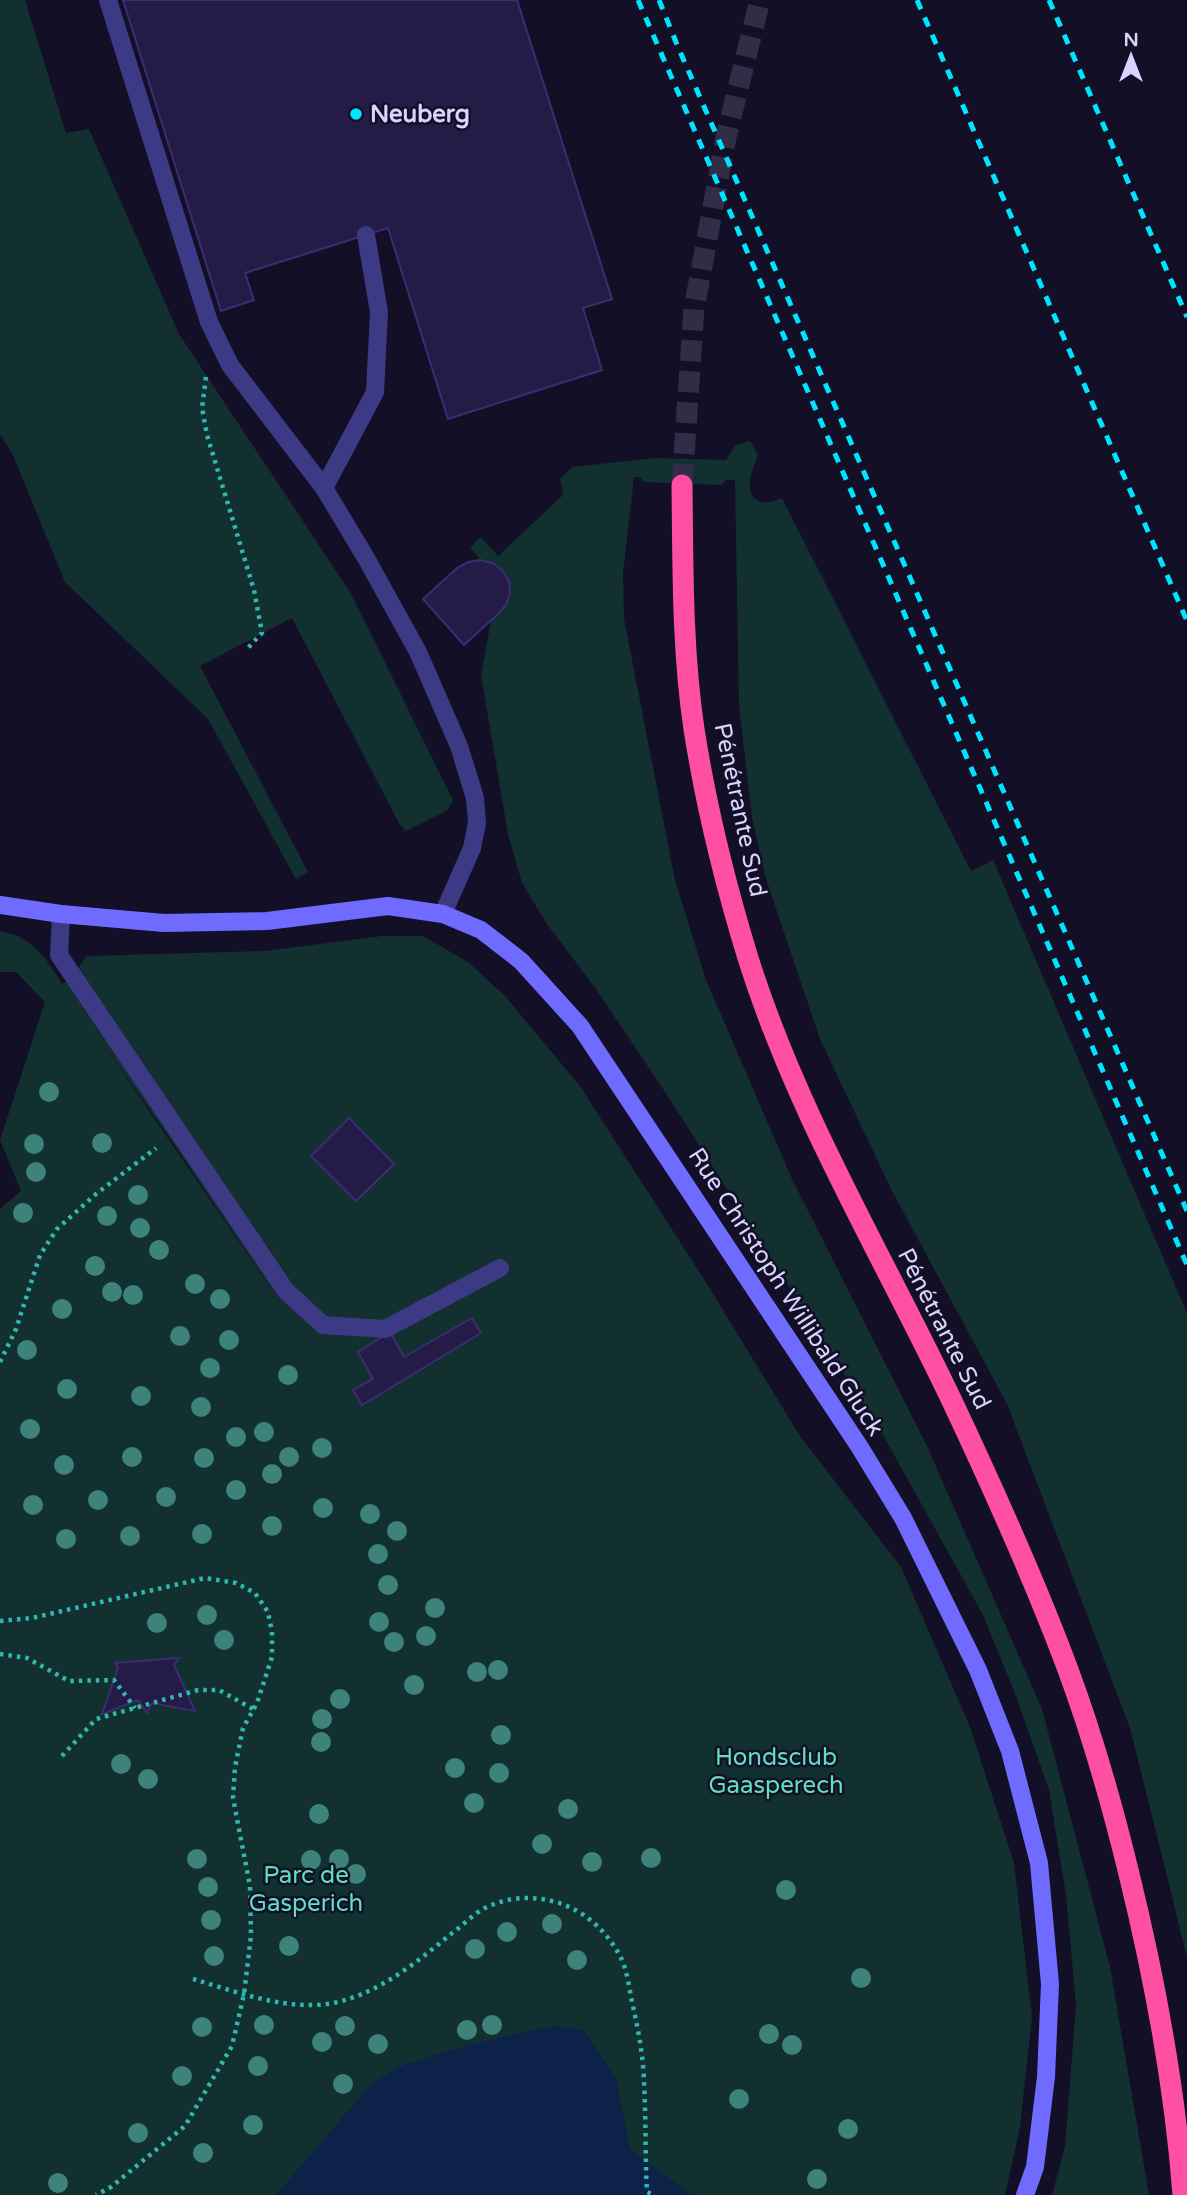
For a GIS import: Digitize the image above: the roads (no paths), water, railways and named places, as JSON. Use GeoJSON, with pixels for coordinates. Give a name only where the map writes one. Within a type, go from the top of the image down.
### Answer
{"type":"FeatureCollection","features":[{"type":"Feature","properties":{"kind":"highway","name":"Pénétrante Sud"},"geometry":{"type":"LineString","coordinates":[[682,485],[684,606],[694,726],[716,845],[749,961],[790,1073],[840,1180],[951,1398],[1018,1546],[1068,1669],[1110,1796],[1142,1926],[1167,2055],[1183,2195]]}},
{"type":"Feature","properties":{"kind":"street","name":"Rue Christoph Willibald Gluck"},"geometry":{"type":"LineString","coordinates":[[0,905],[61,914],[164,923],[267,921],[388,906],[443,914],[481,930],[520,961],[580,1026],[859,1446],[903,1518],[978,1670],[1010,1751],[1039,1863],[1050,1984],[1046,2077],[1035,2167],[1025,2195]]}},
{"type":"Feature","properties":{"kind":"lane"},"geometry":{"type":"LineString","coordinates":[[108,0],[209,321],[230,365],[324,488],[366,558],[418,652],[469,774],[477,823],[472,848],[443,914]]}},
{"type":"Feature","properties":{"kind":"lane"},"geometry":{"type":"LineString","coordinates":[[324,488],[375,392],[379,312],[366,235]]}},
{"type":"Feature","properties":{"kind":"lane"},"geometry":{"type":"LineString","coordinates":[[61,914],[59,956],[286,1291],[323,1325],[385,1329],[500,1268]]}},
{"type":"Feature","properties":{"kind":"water"},"geometry":{"type":"Polygon","coordinates":[[[553,2026],[584,2030],[616,2079],[630,2149],[692,2195],[276,2195],[374,2081],[406,2064],[472,2044],[553,2026]]]}},
{"type":"Feature","properties":{"kind":"tunnel"},"geometry":{"type":"LineString","coordinates":[[682,485],[694,309],[726,137],[760,0]]}},
{"type":"Feature","properties":{"kind":"railway"},"geometry":{"type":"LineString","coordinates":[[638,0],[1187,1265]]}},
{"type":"Feature","properties":{"kind":"railway"},"geometry":{"type":"LineString","coordinates":[[659,0],[1187,1211]]}},
{"type":"Feature","properties":{"kind":"railway"},"geometry":{"type":"LineString","coordinates":[[917,0],[1187,621]]}},
{"type":"Feature","properties":{"kind":"railway"},"geometry":{"type":"LineString","coordinates":[[1049,0],[1187,317]]}},
{"type":"Feature","properties":{"kind":"place","name":"Neuberg"},"geometry":{"type":"Point","coordinates":[356,114]}},
{"type":"Feature","properties":{"kind":"park label","name":"Hondsclub Gaasperech"},"geometry":{"type":"Point","coordinates":[776,1771]}},
{"type":"Feature","properties":{"kind":"park label","name":"Parc de Gasperich"},"geometry":{"type":"Point","coordinates":[306,1889]}}]}
